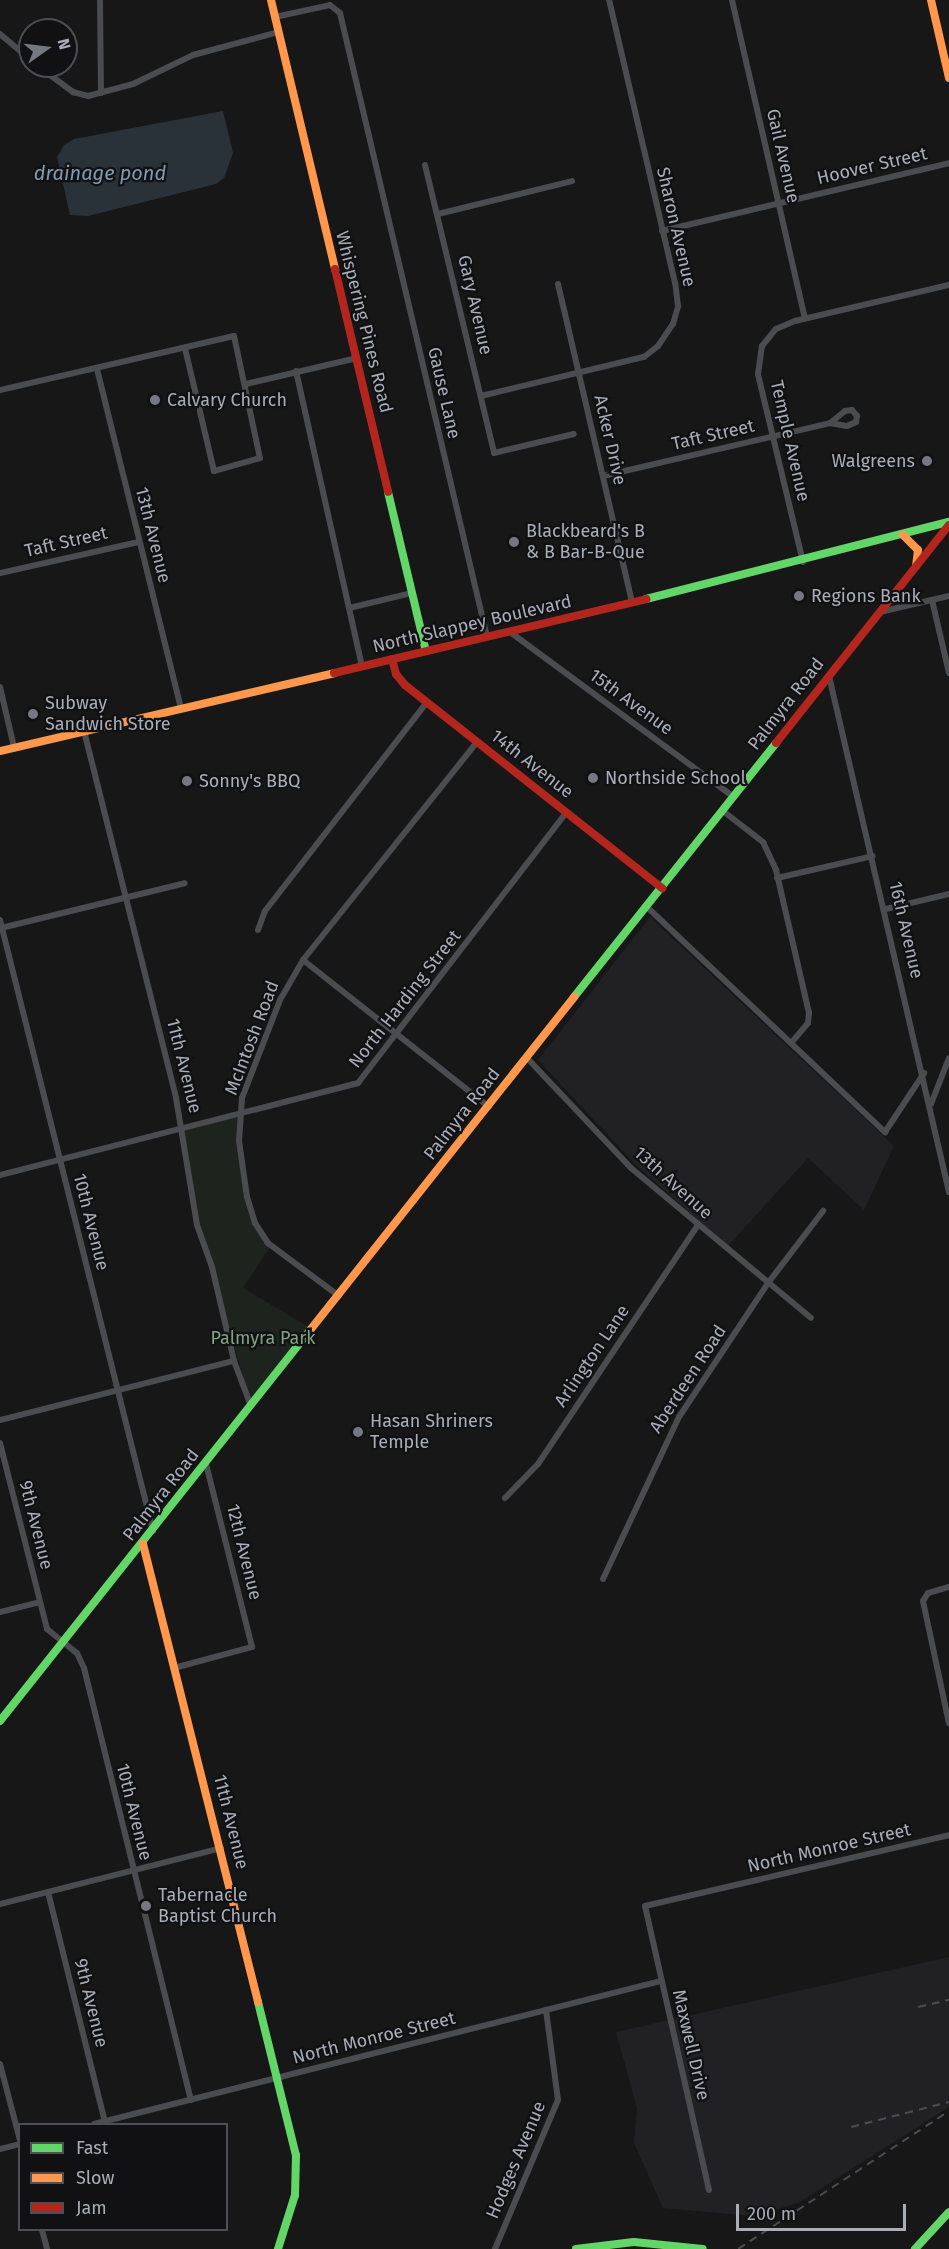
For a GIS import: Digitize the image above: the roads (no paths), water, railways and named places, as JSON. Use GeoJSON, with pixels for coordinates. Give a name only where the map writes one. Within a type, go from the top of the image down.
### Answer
{"type":"FeatureCollection","features":[{"type":"Feature","properties":{"kind":"main road","name":"Whispering Pines Road"},"geometry":{"type":"LineString","coordinates":[[271,0],[426,651]]}},
{"type":"Feature","properties":{"kind":"main road"},"geometry":{"type":"LineString","coordinates":[[931,0],[949,78]]}},
{"type":"Feature","properties":{"kind":"main road","name":"North Slappey Boulevard"},"geometry":{"type":"LineString","coordinates":[[0,751],[632,603],[949,524]]}},
{"type":"Feature","properties":{"kind":"main road","name":"Palmyra Road"},"geometry":{"type":"LineString","coordinates":[[0,1721],[143,1544],[949,524]]}},
{"type":"Feature","properties":{"kind":"main road"},"geometry":{"type":"LineString","coordinates":[[903,535],[918,550],[916,566]]}},
{"type":"Feature","properties":{"kind":"main road","name":"14th Avenue"},"geometry":{"type":"LineString","coordinates":[[392,659],[400,680],[662,888]]}},
{"type":"Feature","properties":{"kind":"main road","name":"11th Avenue"},"geometry":{"type":"LineString","coordinates":[[143,1544],[279,2078],[297,2171],[290,2215],[278,2249]]}},
{"type":"Feature","properties":{"kind":"main road"},"geometry":{"type":"LineString","coordinates":[[915,2249],[949,2212]]}},
{"type":"Feature","properties":{"kind":"main road"},"geometry":{"type":"LineString","coordinates":[[922,2249],[934,2229]]}},
{"type":"Feature","properties":{"kind":"main road"},"geometry":{"type":"LineString","coordinates":[[576,2249],[634,2241],[703,2249]]}},
{"type":"Feature","properties":{"kind":"street"},"geometry":{"type":"LineString","coordinates":[[100,0],[101,93]]}},
{"type":"Feature","properties":{"kind":"street","name":"Sharon Avenue"},"geometry":{"type":"LineString","coordinates":[[481,396],[644,357],[669,332],[678,306],[609,0]]}},
{"type":"Feature","properties":{"kind":"street","name":"Gail Avenue"},"geometry":{"type":"LineString","coordinates":[[732,0],[805,318]]}},
{"type":"Feature","properties":{"kind":"street","name":"Gause Lane"},"geometry":{"type":"LineString","coordinates":[[275,17],[330,5],[336,7],[487,637]]}},
{"type":"Feature","properties":{"kind":"street"},"geometry":{"type":"LineString","coordinates":[[55,78],[79,95],[101,93],[133,84],[193,55],[279,32]]}},
{"type":"Feature","properties":{"kind":"street"},"geometry":{"type":"LineString","coordinates":[[0,34],[18,50]]}},
{"type":"Feature","properties":{"kind":"street","name":"Hoover Street"},"geometry":{"type":"LineString","coordinates":[[662,231],[949,163]]}},
{"type":"Feature","properties":{"kind":"street","name":"Gary Avenue"},"geometry":{"type":"LineString","coordinates":[[425,165],[494,453],[574,434]]}},
{"type":"Feature","properties":{"kind":"street"},"geometry":{"type":"LineString","coordinates":[[438,214],[572,181]]}},
{"type":"Feature","properties":{"kind":"street","name":"Acker Drive"},"geometry":{"type":"LineString","coordinates":[[558,284],[632,603]]}},
{"type":"Feature","properties":{"kind":"street","name":"Temple Avenue"},"geometry":{"type":"LineString","coordinates":[[803,562],[758,374],[762,346],[776,329],[805,318],[949,285]]}},
{"type":"Feature","properties":{"kind":"street"},"geometry":{"type":"LineString","coordinates":[[0,390],[234,336],[260,458],[213,471],[185,348]]}},
{"type":"Feature","properties":{"kind":"street"},"geometry":{"type":"LineString","coordinates":[[246,384],[357,358]]}},
{"type":"Feature","properties":{"kind":"street","name":"13th Avenue"},"geometry":{"type":"LineString","coordinates":[[97,369],[181,708]]}},
{"type":"Feature","properties":{"kind":"street"},"geometry":{"type":"LineString","coordinates":[[296,371],[362,666]]}},
{"type":"Feature","properties":{"kind":"street","name":"Taft Street"},"geometry":{"type":"LineString","coordinates":[[603,476],[830,423]]}},
{"type":"Feature","properties":{"kind":"street","name":"Taft Street"},"geometry":{"type":"LineString","coordinates":[[0,573],[139,542]]}},
{"type":"Feature","properties":{"kind":"street"},"geometry":{"type":"LineString","coordinates":[[349,608],[412,593]]}},
{"type":"Feature","properties":{"kind":"street"},"geometry":{"type":"LineString","coordinates":[[880,612],[949,596]]}},
{"type":"Feature","properties":{"kind":"street"},"geometry":{"type":"LineString","coordinates":[[932,600],[949,673]]}},
{"type":"Feature","properties":{"kind":"street","name":"15th Avenue"},"geometry":{"type":"LineString","coordinates":[[510,632],[734,797]]}},
{"type":"Feature","properties":{"kind":"street","name":"16th Avenue"},"geometry":{"type":"LineString","coordinates":[[829,676],[886,909],[949,1192]]}},
{"type":"Feature","properties":{"kind":"street"},"geometry":{"type":"LineString","coordinates":[[0,687],[14,747]]}},
{"type":"Feature","properties":{"kind":"street"},"geometry":{"type":"LineString","coordinates":[[258,930],[265,911],[427,702]]}},
{"type":"Feature","properties":{"kind":"street","name":"11th Avenue"},"geometry":{"type":"LineString","coordinates":[[84,731],[182,1129],[192,1201],[215,1277],[234,1361],[251,1407]]}},
{"type":"Feature","properties":{"kind":"street","name":"McIntosh Road"},"geometry":{"type":"LineString","coordinates":[[339,1296],[292,1263],[261,1233],[247,1197],[239,1141],[239,1113],[261,1047],[288,983],[303,960],[477,741]]}},
{"type":"Feature","properties":{"kind":"street"},"geometry":{"type":"LineString","coordinates":[[723,811],[763,842],[777,878],[809,1014],[808,1023],[791,1044]]}},
{"type":"Feature","properties":{"kind":"street","name":"North Harding Street"},"geometry":{"type":"LineString","coordinates":[[0,1174],[358,1083],[567,812]]}},
{"type":"Feature","properties":{"kind":"street"},"geometry":{"type":"LineString","coordinates":[[777,878],[873,856]]}},
{"type":"Feature","properties":{"kind":"street"},"geometry":{"type":"LineString","coordinates":[[1,928],[185,883]]}},
{"type":"Feature","properties":{"kind":"street"},"geometry":{"type":"LineString","coordinates":[[886,909],[949,894]]}},
{"type":"Feature","properties":{"kind":"street"},"geometry":{"type":"LineString","coordinates":[[647,907],[885,1132],[924,1073]]}},
{"type":"Feature","properties":{"kind":"street","name":"10th Avenue"},"geometry":{"type":"LineString","coordinates":[[0,920],[153,1531]]}},
{"type":"Feature","properties":{"kind":"street"},"geometry":{"type":"LineString","coordinates":[[303,960],[489,1107]]}},
{"type":"Feature","properties":{"kind":"street","name":"13th Avenue"},"geometry":{"type":"LineString","coordinates":[[528,1058],[631,1168],[811,1318]]}},
{"type":"Feature","properties":{"kind":"street"},"geometry":{"type":"LineString","coordinates":[[931,1104],[949,1058]]}},
{"type":"Feature","properties":{"kind":"street","name":"Aberdeen Road"},"geometry":{"type":"LineString","coordinates":[[603,1579],[670,1432],[768,1283],[823,1211]]}},
{"type":"Feature","properties":{"kind":"street","name":"Arlington Lane"},"geometry":{"type":"LineString","coordinates":[[505,1498],[538,1464],[698,1225]]}},
{"type":"Feature","properties":{"kind":"street"},"geometry":{"type":"LineString","coordinates":[[0,1420],[234,1361]]}},
{"type":"Feature","properties":{"kind":"street","name":"9th Avenue"},"geometry":{"type":"LineString","coordinates":[[0,1443],[47,1629],[63,1644]]}},
{"type":"Feature","properties":{"kind":"street","name":"12th Avenue"},"geometry":{"type":"LineString","coordinates":[[174,1668],[252,1647],[206,1464]]}},
{"type":"Feature","properties":{"kind":"street"},"geometry":{"type":"LineString","coordinates":[[949,1587],[928,1593],[923,1610],[949,1723]]}},
{"type":"Feature","properties":{"kind":"street"},"geometry":{"type":"LineString","coordinates":[[0,1612],[40,1602]]}},
{"type":"Feature","properties":{"kind":"street","name":"10th Avenue"},"geometry":{"type":"LineString","coordinates":[[63,1644],[77,1653],[84,1668],[191,2100]]}},
{"type":"Feature","properties":{"kind":"street","name":"North Monroe Street"},"geometry":{"type":"LineString","coordinates":[[645,1906],[949,1835]]}},
{"type":"Feature","properties":{"kind":"street"},"geometry":{"type":"LineString","coordinates":[[0,1904],[220,1848]]}},
{"type":"Feature","properties":{"kind":"street","name":"9th Avenue"},"geometry":{"type":"LineString","coordinates":[[48,1892],[105,2122]]}},
{"type":"Feature","properties":{"kind":"street","name":"Maxwell Drive"},"geometry":{"type":"LineString","coordinates":[[645,1906],[708,2190]]}},
{"type":"Feature","properties":{"kind":"street","name":"North Monroe Street"},"geometry":{"type":"LineString","coordinates":[[100,2123],[661,1981]]}},
{"type":"Feature","properties":{"kind":"street","name":"Hodges Avenue"},"geometry":{"type":"LineString","coordinates":[[495,2249],[558,2100],[546,2010]]}},
{"type":"Feature","properties":{"kind":"street"},"geometry":{"type":"LineString","coordinates":[[0,2064],[18,2134]]}},
{"type":"Feature","properties":{"kind":"street"},"geometry":{"type":"LineString","coordinates":[[0,2149],[18,2143]]}},
{"type":"Feature","properties":{"kind":"street"},"geometry":{"type":"LineString","coordinates":[[42,2231],[47,2249]]}},
{"type":"Feature","properties":{"kind":"water","name":"drainage pond"},"geometry":{"type":"Polygon","coordinates":[[[223,111],[233,153],[224,178],[216,184],[88,216],[70,215],[57,157],[64,145],[74,139],[223,111]]]}},
{"type":"Feature","properties":{"kind":"railway"},"geometry":{"type":"LineString","coordinates":[[918,2007],[949,2000]]}},
{"type":"Feature","properties":{"kind":"railway"},"geometry":{"type":"LineString","coordinates":[[851,2127],[949,2102]]}},
{"type":"Feature","properties":{"kind":"railway"},"geometry":{"type":"LineString","coordinates":[[738,2249],[949,2111]]}},
{"type":"Feature","properties":{"kind":"place","name":"Calvary Church"},"geometry":{"type":"Point","coordinates":[155,400]}},
{"type":"Feature","properties":{"kind":"place","name":"Walgreens"},"geometry":{"type":"Point","coordinates":[927,461]}},
{"type":"Feature","properties":{"kind":"place","name":"Blackbeard's B & B Bar-B-Que"},"geometry":{"type":"Point","coordinates":[514,542]}},
{"type":"Feature","properties":{"kind":"place","name":"Regions Bank"},"geometry":{"type":"Point","coordinates":[799,596]}},
{"type":"Feature","properties":{"kind":"place","name":"Subway Sandwich Store"},"geometry":{"type":"Point","coordinates":[33,714]}},
{"type":"Feature","properties":{"kind":"place","name":"Northside School"},"geometry":{"type":"Point","coordinates":[593,778]}},
{"type":"Feature","properties":{"kind":"place","name":"Sonny's BBQ"},"geometry":{"type":"Point","coordinates":[187,781]}},
{"type":"Feature","properties":{"kind":"place","name":"Hasan Shriners Temple"},"geometry":{"type":"Point","coordinates":[358,1432]}},
{"type":"Feature","properties":{"kind":"place","name":"Tabernacle Baptist Church"},"geometry":{"type":"Point","coordinates":[146,1906]}},
{"type":"Feature","properties":{"kind":"park label","name":"Palmyra Park"},"geometry":{"type":"Point","coordinates":[263,1338]}}]}
